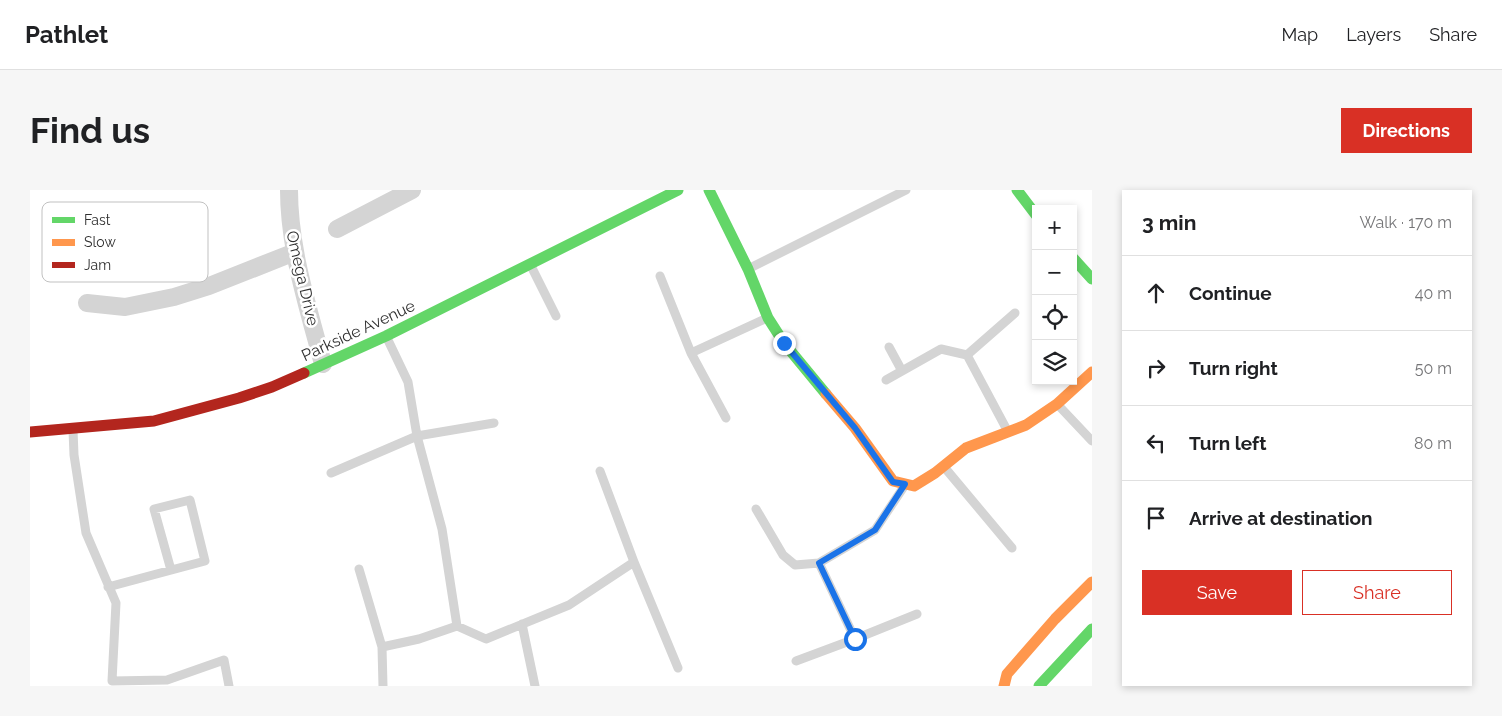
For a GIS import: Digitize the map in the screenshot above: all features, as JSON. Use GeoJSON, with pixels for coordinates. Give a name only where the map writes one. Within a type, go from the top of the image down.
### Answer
{"type":"FeatureCollection","features":[{"type":"Feature","properties":{"kind":"main road","name":"Parkside Avenue"},"geometry":{"type":"LineString","coordinates":[[30,432],[154,421],[272,387],[386,336],[678,190]]}},
{"type":"Feature","properties":{"kind":"main road"},"geometry":{"type":"LineString","coordinates":[[710,190],[748,269],[768,318],[784,343],[855,428],[893,482],[914,486],[966,448],[1026,424],[1057,404],[1092,372]]}},
{"type":"Feature","properties":{"kind":"main road"},"geometry":{"type":"LineString","coordinates":[[1017,190],[1032,210]]}},
{"type":"Feature","properties":{"kind":"main road"},"geometry":{"type":"LineString","coordinates":[[1077,262],[1092,279]]}},
{"type":"Feature","properties":{"kind":"main road"},"geometry":{"type":"LineString","coordinates":[[1004,686],[1007,674],[1092,582]]}},
{"type":"Feature","properties":{"kind":"main road"},"geometry":{"type":"LineString","coordinates":[[1039,686],[1092,629]]}},
{"type":"Feature","properties":{"kind":"street","name":"Omega Drive"},"geometry":{"type":"LineString","coordinates":[[289,190],[289,214],[295,252],[323,364]]}},
{"type":"Feature","properties":{"kind":"street"},"geometry":{"type":"LineString","coordinates":[[337,230],[412,190]]}},
{"type":"Feature","properties":{"kind":"street"},"geometry":{"type":"LineString","coordinates":[[87,303],[126,307],[174,297],[209,286],[295,252]]}},
{"type":"Feature","properties":{"kind":"lane"},"geometry":{"type":"LineString","coordinates":[[748,269],[906,190]]}},
{"type":"Feature","properties":{"kind":"lane"},"geometry":{"type":"LineString","coordinates":[[530,264],[556,316]]}},
{"type":"Feature","properties":{"kind":"lane"},"geometry":{"type":"LineString","coordinates":[[660,276],[691,353],[726,418]]}},
{"type":"Feature","properties":{"kind":"lane"},"geometry":{"type":"LineString","coordinates":[[967,355],[1015,313]]}},
{"type":"Feature","properties":{"kind":"lane"},"geometry":{"type":"LineString","coordinates":[[691,353],[768,318]]}},
{"type":"Feature","properties":{"kind":"lane"},"geometry":{"type":"LineString","coordinates":[[386,336],[408,382],[417,436],[442,529],[456,626]]}},
{"type":"Feature","properties":{"kind":"lane"},"geometry":{"type":"LineString","coordinates":[[889,346],[902,371]]}},
{"type":"Feature","properties":{"kind":"lane"},"geometry":{"type":"LineString","coordinates":[[886,380],[941,349],[967,355],[1007,431]]}},
{"type":"Feature","properties":{"kind":"lane"},"geometry":{"type":"LineString","coordinates":[[1057,404],[1092,441]]}},
{"type":"Feature","properties":{"kind":"lane"},"geometry":{"type":"LineString","coordinates":[[330,473],[417,436],[494,423]]}},
{"type":"Feature","properties":{"kind":"lane"},"geometry":{"type":"LineString","coordinates":[[73,429],[74,455],[86,533],[116,603],[112,681],[167,680],[224,660],[229,686]]}},
{"type":"Feature","properties":{"kind":"lane"},"geometry":{"type":"LineString","coordinates":[[943,466],[1012,548]]}},
{"type":"Feature","properties":{"kind":"lane"},"geometry":{"type":"LineString","coordinates":[[600,471],[634,562],[678,668]]}},
{"type":"Feature","properties":{"kind":"lane"},"geometry":{"type":"LineString","coordinates":[[756,509],[783,555],[795,565],[819,563],[875,530],[905,484]]}},
{"type":"Feature","properties":{"kind":"lane"},"geometry":{"type":"LineString","coordinates":[[108,587],[205,561],[190,500],[154,509],[171,570]]}},
{"type":"Feature","properties":{"kind":"lane"},"geometry":{"type":"LineString","coordinates":[[382,647],[419,639],[456,626],[486,639],[569,605],[634,562]]}},
{"type":"Feature","properties":{"kind":"lane"},"geometry":{"type":"LineString","coordinates":[[819,563],[855,639]]}},
{"type":"Feature","properties":{"kind":"lane"},"geometry":{"type":"LineString","coordinates":[[359,569],[382,647],[383,686]]}},
{"type":"Feature","properties":{"kind":"lane"},"geometry":{"type":"LineString","coordinates":[[796,661],[916,614]]}},
{"type":"Feature","properties":{"kind":"lane"},"geometry":{"type":"LineString","coordinates":[[522,624],[535,686]]}},
{"type":"Feature","properties":{"kind":"traffic: fast"},"geometry":{"type":"LineString","coordinates":[[304,373],[386,336],[678,190]]}},
{"type":"Feature","properties":{"kind":"traffic: fast"},"geometry":{"type":"LineString","coordinates":[[709,190],[748,269],[768,318],[784,343],[826,394]]}},
{"type":"Feature","properties":{"kind":"traffic: fast"},"geometry":{"type":"LineString","coordinates":[[1017,190],[1032,210]]}},
{"type":"Feature","properties":{"kind":"traffic: fast"},"geometry":{"type":"LineString","coordinates":[[1077,262],[1092,279]]}},
{"type":"Feature","properties":{"kind":"traffic: fast"},"geometry":{"type":"LineString","coordinates":[[1039,686],[1092,629]]}},
{"type":"Feature","properties":{"kind":"traffic: slow"},"geometry":{"type":"LineString","coordinates":[[826,394],[855,428],[893,481],[914,486],[935,473],[966,448],[1026,425],[1057,404],[1092,372]]}},
{"type":"Feature","properties":{"kind":"traffic: slow"},"geometry":{"type":"LineString","coordinates":[[1004,686],[1007,674],[1055,619],[1092,582]]}},
{"type":"Feature","properties":{"kind":"traffic: jam"},"geometry":{"type":"LineString","coordinates":[[30,432],[154,421],[239,398],[272,387],[304,373]]}},
{"type":"Feature","properties":{"kind":"route"},"geometry":{"type":"LineString","coordinates":[[784,343],[855,428],[893,482],[905,484],[875,530],[819,563],[855,639]]}}]}
